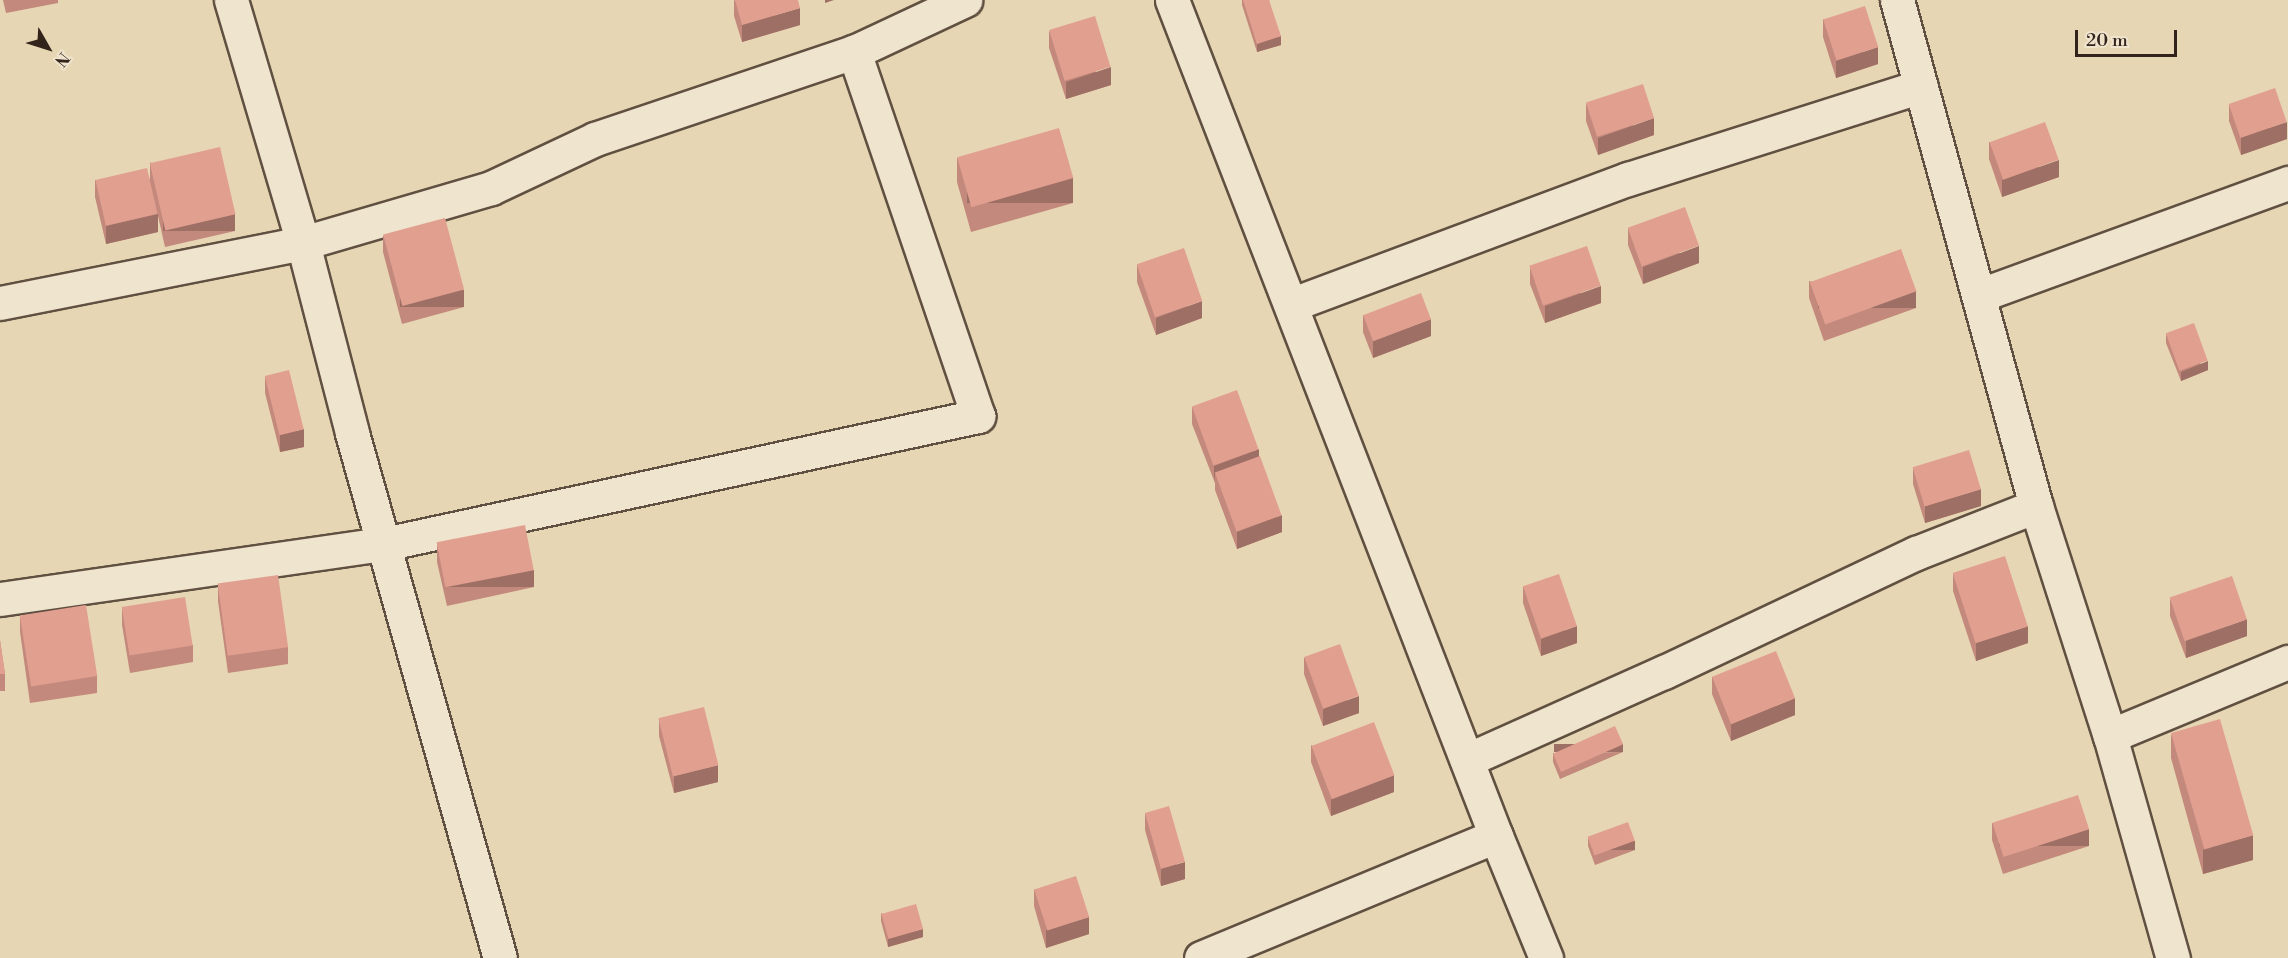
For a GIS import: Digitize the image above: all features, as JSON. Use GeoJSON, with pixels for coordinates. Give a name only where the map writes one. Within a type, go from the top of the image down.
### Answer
{"type":"FeatureCollection","features":[{"type":"Feature","properties":{"kind":"street"},"geometry":{"type":"LineString","coordinates":[[231,0],[303,243],[384,544],[500,958]]}},
{"type":"Feature","properties":{"kind":"street"},"geometry":{"type":"LineString","coordinates":[[0,303],[303,243],[491,188],[595,139],[854,52],[965,0]]}},
{"type":"Feature","properties":{"kind":"street"},"geometry":{"type":"LineString","coordinates":[[1172,0],[1293,304],[1496,836],[1546,958]]}},
{"type":"Feature","properties":{"kind":"street"},"geometry":{"type":"LineString","coordinates":[[1897,0],[1980,295],[2036,506],[2110,736],[2173,958]]}},
{"type":"Feature","properties":{"kind":"street"},"geometry":{"type":"LineString","coordinates":[[0,599],[384,544],[978,416],[854,52]]}},
{"type":"Feature","properties":{"kind":"street"},"geometry":{"type":"LineString","coordinates":[[1293,304],[1628,179],[1921,86]]}},
{"type":"Feature","properties":{"kind":"street"},"geometry":{"type":"LineString","coordinates":[[1980,295],[2288,183]]}},
{"type":"Feature","properties":{"kind":"street"},"geometry":{"type":"LineString","coordinates":[[1467,760],[1664,672],[1916,553],[2036,506]]}},
{"type":"Feature","properties":{"kind":"street"},"geometry":{"type":"LineString","coordinates":[[2110,736],[2288,662]]}},
{"type":"Feature","properties":{"kind":"street"},"geometry":{"type":"LineString","coordinates":[[1201,958],[1496,836]]}},
{"type":"Feature","properties":{"kind":"building"},"geometry":{"type":"Polygon","coordinates":[[[735,0],[798,0],[800,8],[742,25],[735,0]]]}},
{"type":"Feature","properties":{"kind":"building"},"geometry":{"type":"Polygon","coordinates":[[[1243,0],[1269,0],[1281,36],[1257,44],[1243,0]]]}},
{"type":"Feature","properties":{"kind":"building"},"geometry":{"type":"Polygon","coordinates":[[[1865,6],[1878,47],[1836,60],[1823,20],[1865,6]]]}},
{"type":"Feature","properties":{"kind":"building"},"geometry":{"type":"Polygon","coordinates":[[[1095,16],[1110,67],[1065,81],[1049,30],[1095,16]]]}},
{"type":"Feature","properties":{"kind":"building"},"geometry":{"type":"Polygon","coordinates":[[[1643,84],[1654,118],[1597,137],[1586,103],[1643,84]]]}},
{"type":"Feature","properties":{"kind":"building"},"geometry":{"type":"Polygon","coordinates":[[[2275,88],[2287,122],[2240,138],[2229,104],[2275,88]]]}},
{"type":"Feature","properties":{"kind":"building"},"geometry":{"type":"Polygon","coordinates":[[[2045,122],[2059,160],[2003,180],[1990,142],[2045,122]]]}},
{"type":"Feature","properties":{"kind":"building"},"geometry":{"type":"Polygon","coordinates":[[[1059,128],[1073,178],[971,207],[957,157],[1059,128]]]}},
{"type":"Feature","properties":{"kind":"building"},"geometry":{"type":"Polygon","coordinates":[[[220,147],[236,214],[165,230],[150,163],[220,147]]]}},
{"type":"Feature","properties":{"kind":"building"},"geometry":{"type":"Polygon","coordinates":[[[147,168],[158,214],[106,226],[95,180],[147,168]]]}},
{"type":"Feature","properties":{"kind":"building"},"geometry":{"type":"Polygon","coordinates":[[[1685,207],[1699,246],[1642,266],[1628,228],[1685,207]]]}},
{"type":"Feature","properties":{"kind":"building"},"geometry":{"type":"Polygon","coordinates":[[[445,218],[464,289],[402,306],[383,235],[445,218]]]}},
{"type":"Feature","properties":{"kind":"building"},"geometry":{"type":"Polygon","coordinates":[[[1587,246],[1601,286],[1543,306],[1529,266],[1587,246]]]}},
{"type":"Feature","properties":{"kind":"building"},"geometry":{"type":"Polygon","coordinates":[[[1184,248],[1202,301],[1155,317],[1137,264],[1184,248]]]}},
{"type":"Feature","properties":{"kind":"building"},"geometry":{"type":"Polygon","coordinates":[[[1901,249],[1916,291],[1825,324],[1810,282],[1901,249]]]}},
{"type":"Feature","properties":{"kind":"building"},"geometry":{"type":"Polygon","coordinates":[[[1421,293],[1431,319],[1373,341],[1363,315],[1421,293]]]}},
{"type":"Feature","properties":{"kind":"building"},"geometry":{"type":"Polygon","coordinates":[[[2194,323],[2208,361],[2179,371],[2166,333],[2194,323]]]}},
{"type":"Feature","properties":{"kind":"building"},"geometry":{"type":"Polygon","coordinates":[[[289,370],[304,429],[279,435],[265,376],[289,370]]]}},
{"type":"Feature","properties":{"kind":"building"},"geometry":{"type":"Polygon","coordinates":[[[1237,390],[1259,449],[1213,466],[1192,406],[1237,390]]]}},
{"type":"Feature","properties":{"kind":"building"},"geometry":{"type":"Polygon","coordinates":[[[1969,450],[1981,489],[1925,506],[1913,467],[1969,450]]]}},
{"type":"Feature","properties":{"kind":"building"},"geometry":{"type":"Polygon","coordinates":[[[1260,456],[1282,515],[1236,532],[1215,472],[1260,456]]]}},
{"type":"Feature","properties":{"kind":"building"},"geometry":{"type":"Polygon","coordinates":[[[525,525],[534,570],[445,587],[437,542],[525,525]]]}},
{"type":"Feature","properties":{"kind":"building"},"geometry":{"type":"Polygon","coordinates":[[[2005,556],[2028,626],[1976,643],[1953,573],[2005,556]]]}},
{"type":"Feature","properties":{"kind":"building"},"geometry":{"type":"Polygon","coordinates":[[[1559,574],[1577,626],[1541,638],[1523,586],[1559,574]]]}},
{"type":"Feature","properties":{"kind":"building"},"geometry":{"type":"Polygon","coordinates":[[[278,575],[288,647],[228,656],[218,583],[278,575]]]}},
{"type":"Feature","properties":{"kind":"building"},"geometry":{"type":"Polygon","coordinates":[[[2232,576],[2247,619],[2185,641],[2170,597],[2232,576]]]}},
{"type":"Feature","properties":{"kind":"building"},"geometry":{"type":"Polygon","coordinates":[[[185,597],[193,645],[129,655],[122,607],[185,597]]]}},
{"type":"Feature","properties":{"kind":"building"},"geometry":{"type":"Polygon","coordinates":[[[86,605],[97,676],[31,687],[20,615],[86,605]]]}},
{"type":"Feature","properties":{"kind":"building"},"geometry":{"type":"Polygon","coordinates":[[[0,640],[5,674],[0,674],[0,640]]]}},
{"type":"Feature","properties":{"kind":"building"},"geometry":{"type":"Polygon","coordinates":[[[1340,644],[1359,696],[1323,709],[1304,657],[1340,644]]]}},
{"type":"Feature","properties":{"kind":"building"},"geometry":{"type":"Polygon","coordinates":[[[1776,651],[1795,698],[1731,724],[1712,677],[1776,651]]]}},
{"type":"Feature","properties":{"kind":"building"},"geometry":{"type":"Polygon","coordinates":[[[704,707],[719,765],[673,777],[658,718],[704,707]]]}},
{"type":"Feature","properties":{"kind":"building"},"geometry":{"type":"Polygon","coordinates":[[[2220,719],[2253,835],[2204,849],[2171,733],[2220,719]]]}},
{"type":"Feature","properties":{"kind":"building"},"geometry":{"type":"Polygon","coordinates":[[[1374,722],[1394,775],[1332,799],[1311,746],[1374,722]]]}},
{"type":"Feature","properties":{"kind":"building"},"geometry":{"type":"Polygon","coordinates":[[[1615,726],[1623,744],[1561,772],[1553,754],[1615,726]]]}},
{"type":"Feature","properties":{"kind":"building"},"geometry":{"type":"Polygon","coordinates":[[[2078,795],[2089,829],[2004,857],[1992,823],[2078,795]]]}},
{"type":"Feature","properties":{"kind":"building"},"geometry":{"type":"Polygon","coordinates":[[[1169,806],[1185,862],[1161,869],[1145,813],[1169,806]]]}},
{"type":"Feature","properties":{"kind":"building"},"geometry":{"type":"Polygon","coordinates":[[[1628,822],[1635,841],[1594,856],[1588,837],[1628,822]]]}},
{"type":"Feature","properties":{"kind":"building"},"geometry":{"type":"Polygon","coordinates":[[[1076,876],[1089,917],[1047,930],[1034,890],[1076,876]]]}},
{"type":"Feature","properties":{"kind":"building"},"geometry":{"type":"Polygon","coordinates":[[[916,904],[923,929],[889,939],[881,914],[916,904]]]}}]}
